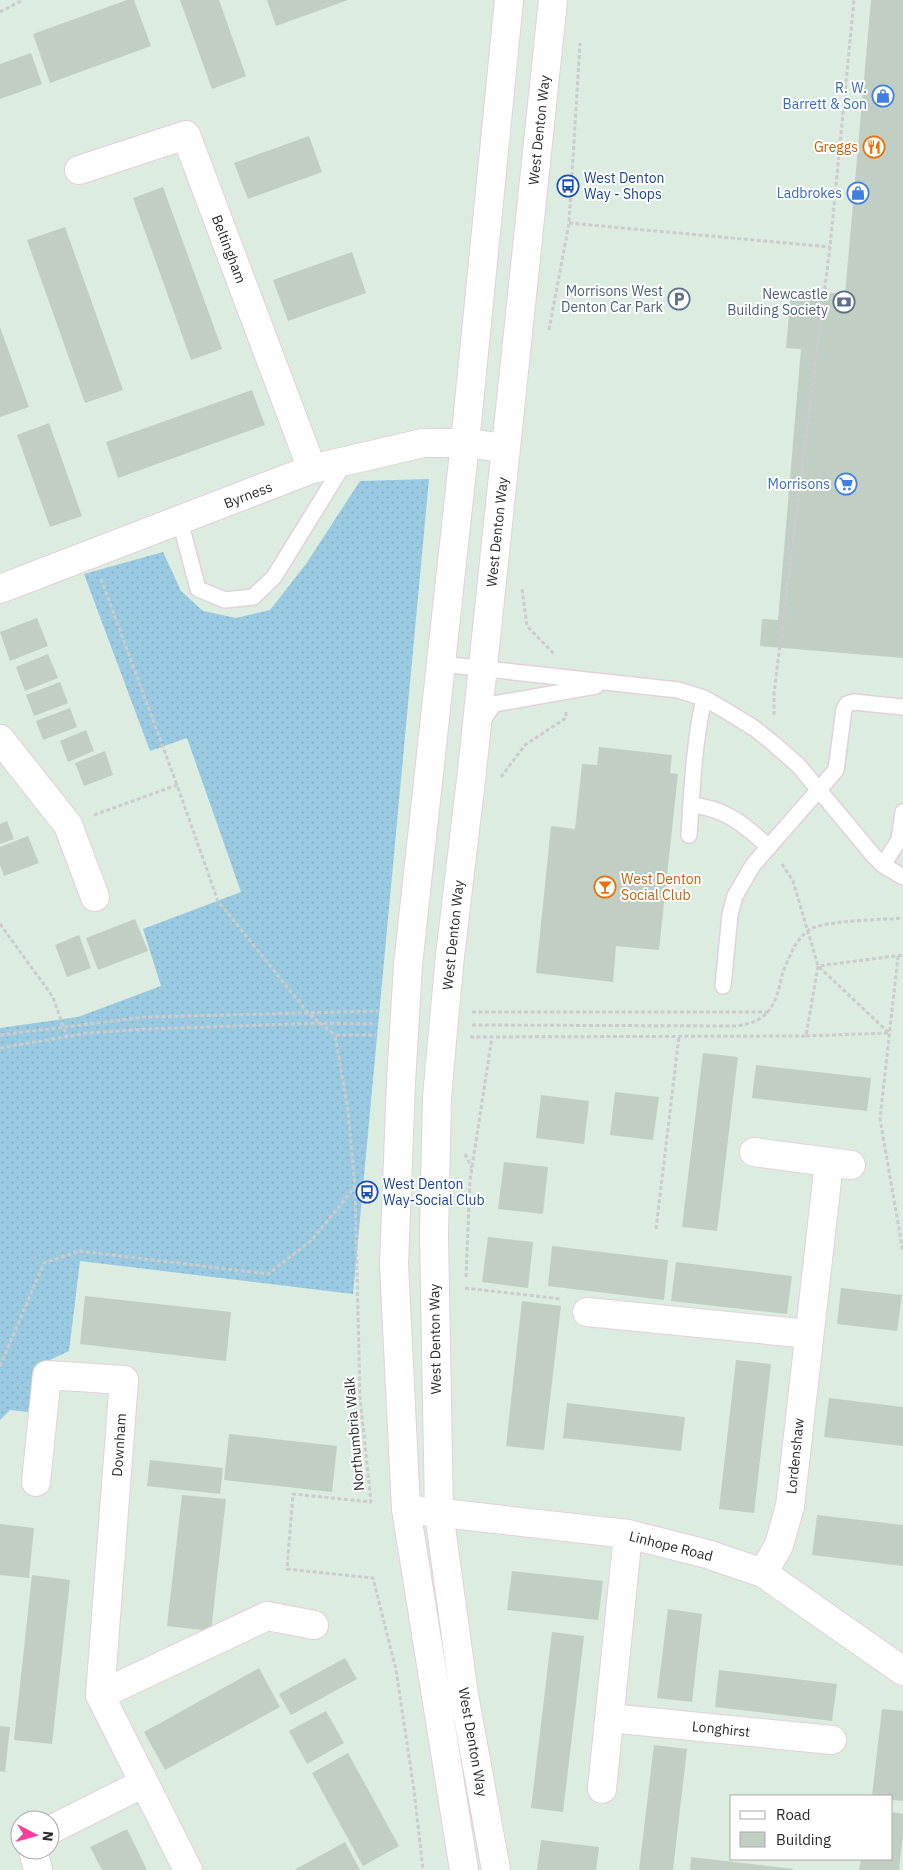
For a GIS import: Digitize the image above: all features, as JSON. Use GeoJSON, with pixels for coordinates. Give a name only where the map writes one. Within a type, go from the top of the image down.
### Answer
{"type":"FeatureCollection","features":[{"type":"Feature","properties":{"kind":"street","name":"West Denton Way"},"geometry":{"type":"LineString","coordinates":[[464,1870],[406,1510],[394,1264],[408,965],[465,443],[509,0]]}},
{"type":"Feature","properties":{"kind":"street","name":"West Denton Way"},"geometry":{"type":"LineString","coordinates":[[496,1870],[464,1695],[438,1513],[434,1234],[437,1098],[450,956],[476,733],[553,0]]}},
{"type":"Feature","properties":{"kind":"street","name":"Beltingham"},"geometry":{"type":"LineString","coordinates":[[78,170],[186,135],[312,470]]}},
{"type":"Feature","properties":{"kind":"street","name":"Byrness"},"geometry":{"type":"LineString","coordinates":[[2,582],[92,554],[312,470],[423,443],[465,443],[505,448]]}},
{"type":"Feature","properties":{"kind":"street"},"geometry":{"type":"LineString","coordinates":[[0,739],[68,825],[95,897]]}},
{"type":"Feature","properties":{"kind":"street","name":"Lordenshaw"},"geometry":{"type":"LineString","coordinates":[[754,1152],[840,1164],[809,1334],[790,1506],[779,1545],[763,1573]]}},
{"type":"Feature","properties":{"kind":"street"},"geometry":{"type":"LineString","coordinates":[[587,1312],[809,1334]]}},
{"type":"Feature","properties":{"kind":"street","name":"Downham"},"geometry":{"type":"LineString","coordinates":[[36,1482],[47,1375],[124,1380],[100,1695]]}},
{"type":"Feature","properties":{"kind":"street","name":"Linhope Road"},"geometry":{"type":"LineString","coordinates":[[406,1510],[628,1534],[707,1554],[763,1573],[903,1671]]}},
{"type":"Feature","properties":{"kind":"street"},"geometry":{"type":"LineString","coordinates":[[602,1789],[628,1534]]}},
{"type":"Feature","properties":{"kind":"street"},"geometry":{"type":"LineString","coordinates":[[188,1870],[100,1695],[267,1616],[314,1626]]}},
{"type":"Feature","properties":{"kind":"street","name":"Longhirst"},"geometry":{"type":"LineString","coordinates":[[609,1718],[832,1740]]}},
{"type":"Feature","properties":{"kind":"street"},"geometry":{"type":"LineString","coordinates":[[60,1825],[144,1783]]}},
{"type":"Feature","properties":{"kind":"lane"},"geometry":{"type":"LineString","coordinates":[[180,521],[198,589],[225,600],[253,596],[274,577],[345,462]]}},
{"type":"Feature","properties":{"kind":"lane"},"geometry":{"type":"LineString","coordinates":[[441,664],[483,668],[569,684]]}},
{"type":"Feature","properties":{"kind":"lane"},"geometry":{"type":"LineString","coordinates":[[476,733],[494,704],[569,684],[615,682],[678,690],[704,698],[754,728],[798,765],[883,864],[903,877]]}},
{"type":"Feature","properties":{"kind":"lane"},"geometry":{"type":"LineString","coordinates":[[689,835],[699,722],[704,698]]}},
{"type":"Feature","properties":{"kind":"lane"},"geometry":{"type":"LineString","coordinates":[[723,986],[730,914],[735,896],[753,865],[836,770],[844,709],[848,704],[854,702],[903,707]]}},
{"type":"Feature","properties":{"kind":"lane"},"geometry":{"type":"LineString","coordinates":[[691,805],[705,806],[734,818],[769,847]]}},
{"type":"Feature","properties":{"kind":"lane"},"geometry":{"type":"LineString","coordinates":[[883,864],[898,840],[903,812]]}},
{"type":"Feature","properties":{"kind":"path"},"geometry":{"type":"LineString","coordinates":[[0,12],[12,2],[22,0]]}},
{"type":"Feature","properties":{"kind":"path"},"geometry":{"type":"LineString","coordinates":[[774,744],[774,692],[830,247],[854,0]]}},
{"type":"Feature","properties":{"kind":"path"},"geometry":{"type":"LineString","coordinates":[[548,339],[569,223],[580,41]]}},
{"type":"Feature","properties":{"kind":"path"},"geometry":{"type":"LineString","coordinates":[[569,223],[830,247]]}},
{"type":"Feature","properties":{"kind":"path"},"geometry":{"type":"LineString","coordinates":[[0,1366],[44,1263],[79,1251],[268,1274],[312,1240],[355,1187],[348,1110],[335,1035],[308,1013],[218,901],[92,554]]}},
{"type":"Feature","properties":{"kind":"path"},"geometry":{"type":"LineString","coordinates":[[499,780],[525,745],[566,718],[569,684],[564,664],[527,626],[521,591],[522,581]]}},
{"type":"Feature","properties":{"kind":"path"},"geometry":{"type":"LineString","coordinates":[[68,825],[177,785]]}},
{"type":"Feature","properties":{"kind":"path"},"geometry":{"type":"LineString","coordinates":[[769,847],[793,881],[818,966],[806,1036]]}},
{"type":"Feature","properties":{"kind":"path"},"geometry":{"type":"LineString","coordinates":[[465,1025],[736,1026],[750,1024],[768,1012],[776,1002],[789,957],[797,942],[807,931],[824,924],[903,918]]}},
{"type":"Feature","properties":{"kind":"path"},"geometry":{"type":"LineString","coordinates":[[0,924],[53,997],[67,1037]]}},
{"type":"Feature","properties":{"kind":"path"},"geometry":{"type":"LineString","coordinates":[[818,966],[903,955]]}},
{"type":"Feature","properties":{"kind":"path"},"geometry":{"type":"LineString","coordinates":[[898,956],[880,1119],[903,1252]]}},
{"type":"Feature","properties":{"kind":"path"},"geometry":{"type":"LineString","coordinates":[[818,966],[889,1033]]}},
{"type":"Feature","properties":{"kind":"path"},"geometry":{"type":"LineString","coordinates":[[0,1035],[145,1017],[379,1011]]}},
{"type":"Feature","properties":{"kind":"path"},"geometry":{"type":"LineString","coordinates":[[465,1012],[768,1012]]}},
{"type":"Feature","properties":{"kind":"path"},"geometry":{"type":"LineString","coordinates":[[0,1048],[88,1033],[147,1029],[321,1023],[381,1024]]}},
{"type":"Feature","properties":{"kind":"path"},"geometry":{"type":"LineString","coordinates":[[463,1037],[806,1036],[889,1033]]}},
{"type":"Feature","properties":{"kind":"path"},"geometry":{"type":"LineString","coordinates":[[335,1035],[379,1035]]}},
{"type":"Feature","properties":{"kind":"path"},"geometry":{"type":"LineString","coordinates":[[656,1229],[679,1036]]}},
{"type":"Feature","properties":{"kind":"path"},"geometry":{"type":"LineString","coordinates":[[492,1037],[470,1180],[465,1289],[580,1300],[587,1312]]}},
{"type":"Feature","properties":{"kind":"path","name":"Northumbria Walk"},"geometry":{"type":"LineString","coordinates":[[355,1187],[360,1398],[371,1502],[293,1494],[287,1569],[373,1578],[396,1670],[414,1790],[423,1870]]}},
{"type":"Feature","properties":{"kind":"shaded area"},"geometry":{"type":"Polygon","coordinates":[[[429,479],[353,1294],[80,1261],[69,1351],[35,1367],[28,1412],[10,1410],[0,1420],[0,1028],[78,1017],[161,986],[143,929],[241,892],[187,738],[150,751],[84,574],[163,552],[181,591],[203,611],[236,618],[270,610],[306,564],[360,481],[429,479]]]}},
{"type":"Feature","properties":{"kind":"building"},"geometry":{"type":"Polygon","coordinates":[[[127,0],[134,0],[151,46],[50,83],[33,34],[127,0]]]}},
{"type":"Feature","properties":{"kind":"building"},"geometry":{"type":"Polygon","coordinates":[[[180,0],[219,0],[246,76],[212,89],[180,0]]]}},
{"type":"Feature","properties":{"kind":"building"},"geometry":{"type":"Polygon","coordinates":[[[267,0],[348,0],[276,26],[267,0]]]}},
{"type":"Feature","properties":{"kind":"building","name":"Morrisons"},"geometry":{"type":"Polygon","coordinates":[[[871,0],[903,0],[903,658],[760,646],[762,619],[778,620],[801,349],[786,348],[791,290],[845,294],[871,0]]]}},
{"type":"Feature","properties":{"kind":"building"},"geometry":{"type":"Polygon","coordinates":[[[31,53],[42,84],[0,99],[0,64],[31,53]]]}},
{"type":"Feature","properties":{"kind":"building"},"geometry":{"type":"Polygon","coordinates":[[[309,136],[322,172],[248,199],[234,163],[309,136]]]}},
{"type":"Feature","properties":{"kind":"building"},"geometry":{"type":"Polygon","coordinates":[[[163,187],[222,349],[191,360],[133,198],[163,187]]]}},
{"type":"Feature","properties":{"kind":"building"},"geometry":{"type":"Polygon","coordinates":[[[65,227],[123,390],[85,403],[27,240],[65,227]]]}},
{"type":"Feature","properties":{"kind":"building"},"geometry":{"type":"Polygon","coordinates":[[[352,252],[366,293],[288,321],[273,280],[352,252]]]}},
{"type":"Feature","properties":{"kind":"building"},"geometry":{"type":"Polygon","coordinates":[[[0,327],[29,407],[0,417],[0,327]]]}},
{"type":"Feature","properties":{"kind":"building"},"geometry":{"type":"Polygon","coordinates":[[[252,390],[265,425],[118,478],[106,442],[252,390]]]}},
{"type":"Feature","properties":{"kind":"building"},"geometry":{"type":"Polygon","coordinates":[[[49,423],[82,516],[50,527],[17,435],[49,423]]]}},
{"type":"Feature","properties":{"kind":"building"},"geometry":{"type":"Polygon","coordinates":[[[37,618],[48,646],[10,661],[0,632],[37,618]]]}},
{"type":"Feature","properties":{"kind":"building"},"geometry":{"type":"Polygon","coordinates":[[[48,654],[58,678],[25,691],[16,667],[48,654]]]}},
{"type":"Feature","properties":{"kind":"building"},"geometry":{"type":"Polygon","coordinates":[[[60,682],[68,703],[34,716],[26,695],[60,682]]]}},
{"type":"Feature","properties":{"kind":"building"},"geometry":{"type":"Polygon","coordinates":[[[70,708],[77,727],[43,740],[36,721],[70,708]]]}},
{"type":"Feature","properties":{"kind":"building"},"geometry":{"type":"Polygon","coordinates":[[[86,730],[94,751],[68,762],[60,741],[86,730]]]}},
{"type":"Feature","properties":{"kind":"building","name":"West Denton Social Club"},"geometry":{"type":"Polygon","coordinates":[[[599,747],[672,755],[670,773],[678,774],[659,950],[616,946],[613,982],[536,973],[551,826],[575,829],[582,764],[597,765],[599,747]]]}},
{"type":"Feature","properties":{"kind":"building"},"geometry":{"type":"Polygon","coordinates":[[[105,751],[113,775],[84,786],[75,763],[105,751]]]}},
{"type":"Feature","properties":{"kind":"building"},"geometry":{"type":"Polygon","coordinates":[[[7,821],[14,839],[0,844],[0,824],[7,821]]]}},
{"type":"Feature","properties":{"kind":"building"},"geometry":{"type":"Polygon","coordinates":[[[28,836],[39,863],[4,876],[0,865],[0,847],[28,836]]]}},
{"type":"Feature","properties":{"kind":"building"},"geometry":{"type":"Polygon","coordinates":[[[135,919],[148,951],[98,970],[86,938],[135,919]]]}},
{"type":"Feature","properties":{"kind":"building"},"geometry":{"type":"Polygon","coordinates":[[[79,935],[91,968],[67,977],[55,945],[79,935]]]}},
{"type":"Feature","properties":{"kind":"building"},"geometry":{"type":"Polygon","coordinates":[[[703,1053],[738,1057],[717,1231],[682,1227],[703,1053]]]}},
{"type":"Feature","properties":{"kind":"building"},"geometry":{"type":"Polygon","coordinates":[[[756,1065],[871,1078],[867,1111],[752,1098],[756,1065]]]}},
{"type":"Feature","properties":{"kind":"building"},"geometry":{"type":"Polygon","coordinates":[[[615,1092],[659,1097],[653,1140],[610,1135],[615,1092]]]}},
{"type":"Feature","properties":{"kind":"building"},"geometry":{"type":"Polygon","coordinates":[[[541,1095],[589,1101],[584,1144],[536,1138],[541,1095]]]}},
{"type":"Feature","properties":{"kind":"building"},"geometry":{"type":"Polygon","coordinates":[[[504,1162],[548,1167],[543,1214],[498,1209],[504,1162]]]}},
{"type":"Feature","properties":{"kind":"building"},"geometry":{"type":"Polygon","coordinates":[[[488,1237],[533,1242],[528,1288],[482,1282],[488,1237]]]}},
{"type":"Feature","properties":{"kind":"building"},"geometry":{"type":"Polygon","coordinates":[[[552,1246],[668,1260],[664,1300],[548,1286],[552,1246]]]}},
{"type":"Feature","properties":{"kind":"building"},"geometry":{"type":"Polygon","coordinates":[[[676,1262],[792,1276],[787,1314],[671,1301],[676,1262]]]}},
{"type":"Feature","properties":{"kind":"building"},"geometry":{"type":"Polygon","coordinates":[[[841,1288],[902,1295],[897,1331],[837,1324],[841,1288]]]}},
{"type":"Feature","properties":{"kind":"building"},"geometry":{"type":"Polygon","coordinates":[[[85,1296],[231,1312],[226,1361],[80,1344],[85,1296]]]}},
{"type":"Feature","properties":{"kind":"building"},"geometry":{"type":"Polygon","coordinates":[[[522,1301],[561,1306],[544,1450],[506,1446],[522,1301]]]}},
{"type":"Feature","properties":{"kind":"building"},"geometry":{"type":"Polygon","coordinates":[[[736,1360],[771,1364],[754,1513],[719,1509],[736,1360]]]}},
{"type":"Feature","properties":{"kind":"building"},"geometry":{"type":"Polygon","coordinates":[[[829,1398],[903,1407],[903,1446],[824,1437],[829,1398]]]}},
{"type":"Feature","properties":{"kind":"building"},"geometry":{"type":"Polygon","coordinates":[[[567,1403],[685,1417],[681,1451],[563,1438],[567,1403]]]}},
{"type":"Feature","properties":{"kind":"building"},"geometry":{"type":"Polygon","coordinates":[[[229,1434],[337,1446],[332,1492],[224,1480],[229,1434]]]}},
{"type":"Feature","properties":{"kind":"building"},"geometry":{"type":"Polygon","coordinates":[[[150,1460],[223,1468],[220,1494],[147,1486],[150,1460]]]}},
{"type":"Feature","properties":{"kind":"building"},"geometry":{"type":"Polygon","coordinates":[[[182,1495],[226,1499],[211,1631],[167,1626],[182,1495]]]}},
{"type":"Feature","properties":{"kind":"building"},"geometry":{"type":"Polygon","coordinates":[[[817,1515],[903,1525],[903,1566],[812,1555],[817,1515]]]}},
{"type":"Feature","properties":{"kind":"building"},"geometry":{"type":"Polygon","coordinates":[[[0,1524],[34,1528],[29,1578],[0,1575],[0,1524]]]}},
{"type":"Feature","properties":{"kind":"building"},"geometry":{"type":"Polygon","coordinates":[[[512,1571],[603,1581],[598,1620],[507,1610],[512,1571]]]}},
{"type":"Feature","properties":{"kind":"building"},"geometry":{"type":"Polygon","coordinates":[[[32,1575],[70,1580],[52,1744],[14,1740],[32,1575]]]}},
{"type":"Feature","properties":{"kind":"building"},"geometry":{"type":"Polygon","coordinates":[[[668,1609],[702,1614],[692,1702],[657,1698],[668,1609]]]}},
{"type":"Feature","properties":{"kind":"building"},"geometry":{"type":"Polygon","coordinates":[[[552,1632],[584,1636],[563,1812],[531,1808],[552,1632]]]}},
{"type":"Feature","properties":{"kind":"building"},"geometry":{"type":"Polygon","coordinates":[[[345,1658],[357,1679],[291,1715],[279,1694],[345,1658]]]}},
{"type":"Feature","properties":{"kind":"building"},"geometry":{"type":"Polygon","coordinates":[[[259,1668],[280,1707],[165,1770],[144,1732],[259,1668]]]}},
{"type":"Feature","properties":{"kind":"building"},"geometry":{"type":"Polygon","coordinates":[[[719,1670],[837,1684],[832,1721],[715,1707],[719,1670]]]}},
{"type":"Feature","properties":{"kind":"building"},"geometry":{"type":"Polygon","coordinates":[[[882,1709],[903,1711],[903,1801],[893,1800],[893,1795],[872,1795],[882,1709]]]}},
{"type":"Feature","properties":{"kind":"building"},"geometry":{"type":"Polygon","coordinates":[[[326,1711],[344,1743],[307,1764],[289,1731],[326,1711]]]}},
{"type":"Feature","properties":{"kind":"building"},"geometry":{"type":"Polygon","coordinates":[[[0,1726],[10,1727],[5,1772],[0,1771],[0,1726]]]}},
{"type":"Feature","properties":{"kind":"building"},"geometry":{"type":"Polygon","coordinates":[[[654,1745],[687,1749],[673,1870],[639,1870],[654,1745]]]}},
{"type":"Feature","properties":{"kind":"building"},"geometry":{"type":"Polygon","coordinates":[[[348,1753],[399,1846],[363,1866],[312,1773],[348,1753]]]}},
{"type":"Feature","properties":{"kind":"building"},"geometry":{"type":"Polygon","coordinates":[[[893,1812],[903,1814],[899,1870],[859,1870],[861,1860],[893,1860],[893,1812]]]}},
{"type":"Feature","properties":{"kind":"building"},"geometry":{"type":"Polygon","coordinates":[[[127,1829],[147,1870],[102,1870],[90,1847],[127,1829]]]}},
{"type":"Feature","properties":{"kind":"building"},"geometry":{"type":"Polygon","coordinates":[[[541,1840],[599,1847],[596,1870],[537,1870],[541,1840]]]}},
{"type":"Feature","properties":{"kind":"building"},"geometry":{"type":"Polygon","coordinates":[[[345,1842],[360,1870],[294,1870],[345,1842]]]}},
{"type":"Feature","properties":{"kind":"building"},"geometry":{"type":"Polygon","coordinates":[[[691,1857],[793,1869],[793,1870],[690,1870],[691,1857]]]}},
{"type":"Feature","properties":{"kind":"place","name":"R. W. Barrett & Son"},"geometry":{"type":"Point","coordinates":[883,96]}},
{"type":"Feature","properties":{"kind":"place","name":"Greggs"},"geometry":{"type":"Point","coordinates":[874,147]}},
{"type":"Feature","properties":{"kind":"place","name":"West Denton Way - Shops"},"geometry":{"type":"Point","coordinates":[568,186]}},
{"type":"Feature","properties":{"kind":"place","name":"Ladbrokes"},"geometry":{"type":"Point","coordinates":[858,193]}},
{"type":"Feature","properties":{"kind":"place","name":"Morrisons West Denton Car Park"},"geometry":{"type":"Point","coordinates":[679,299]}},
{"type":"Feature","properties":{"kind":"place","name":"Newcastle Building Society"},"geometry":{"type":"Point","coordinates":[844,302]}},
{"type":"Feature","properties":{"kind":"place","name":"Morrisons"},"geometry":{"type":"Point","coordinates":[846,484]}},
{"type":"Feature","properties":{"kind":"place","name":"West Denton Social Club"},"geometry":{"type":"Point","coordinates":[605,887]}},
{"type":"Feature","properties":{"kind":"place","name":"West Denton Way-Social Club"},"geometry":{"type":"Point","coordinates":[367,1192]}}]}
